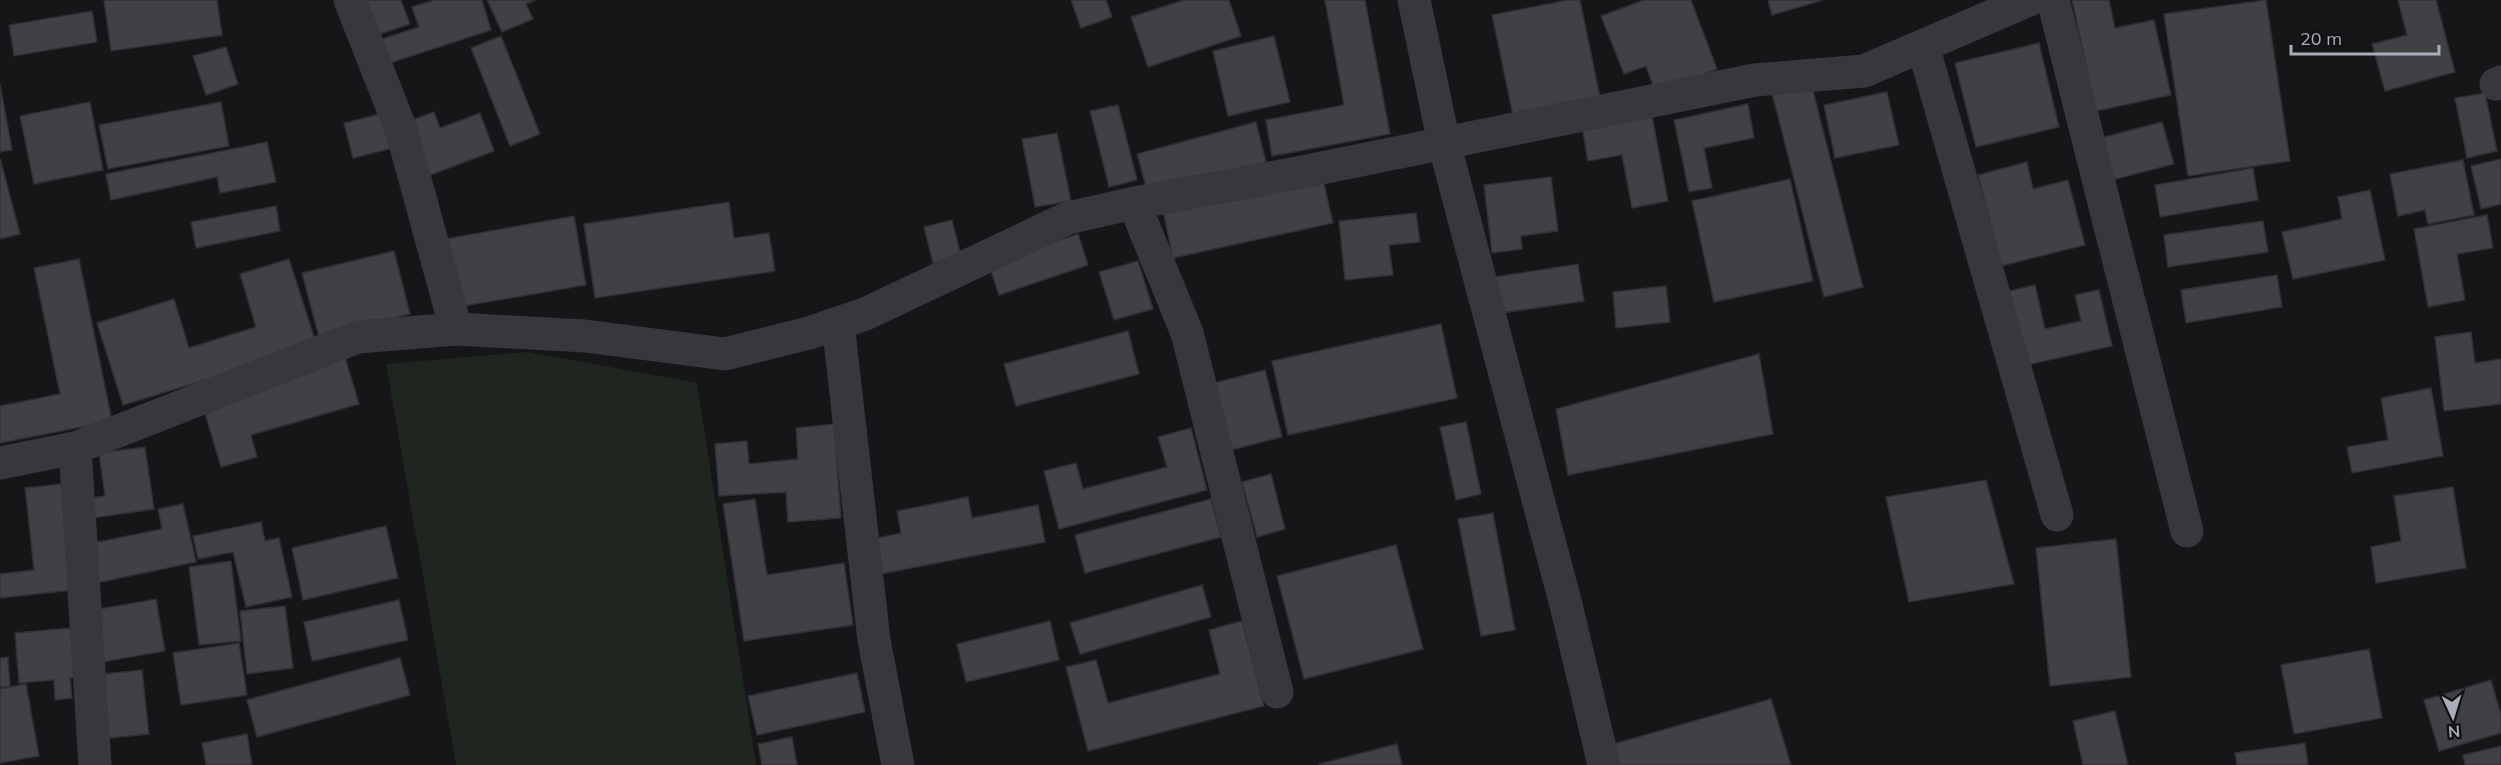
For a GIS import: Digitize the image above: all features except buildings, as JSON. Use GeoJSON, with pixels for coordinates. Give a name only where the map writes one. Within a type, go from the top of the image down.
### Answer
{"type":"FeatureCollection","features":[{"type":"Feature","properties":{"kind":"street"},"geometry":{"type":"LineString","coordinates":[[350,0],[402,132],[456,329]]}},
{"type":"Feature","properties":{"kind":"street"},"geometry":{"type":"LineString","coordinates":[[1414,0],[1444,143],[1568,609],[1604,765]]}},
{"type":"Feature","properties":{"kind":"street"},"geometry":{"type":"LineString","coordinates":[[0,463],[75,448],[358,337],[456,329],[585,336],[724,354],[865,314],[1068,218],[1755,80],[1864,71],[2029,0]]}},
{"type":"Feature","properties":{"kind":"street"},"geometry":{"type":"LineString","coordinates":[[2054,0],[2187,531]]}},
{"type":"Feature","properties":{"kind":"street"},"geometry":{"type":"LineString","coordinates":[[1923,46],[2057,515]]}},
{"type":"Feature","properties":{"kind":"street"},"geometry":{"type":"LineString","coordinates":[[1134,203],[1187,333],[1277,692]]}},
{"type":"Feature","properties":{"kind":"street"},"geometry":{"type":"LineString","coordinates":[[838,323],[874,640],[897,765]]}},
{"type":"Feature","properties":{"kind":"street"},"geometry":{"type":"LineString","coordinates":[[75,448],[96,765]]}},
{"type":"Feature","properties":{"kind":"shaded area"},"geometry":{"type":"Polygon","coordinates":[[[528,352],[697,383],[756,765],[456,765],[386,364],[528,352]]]}}]}
